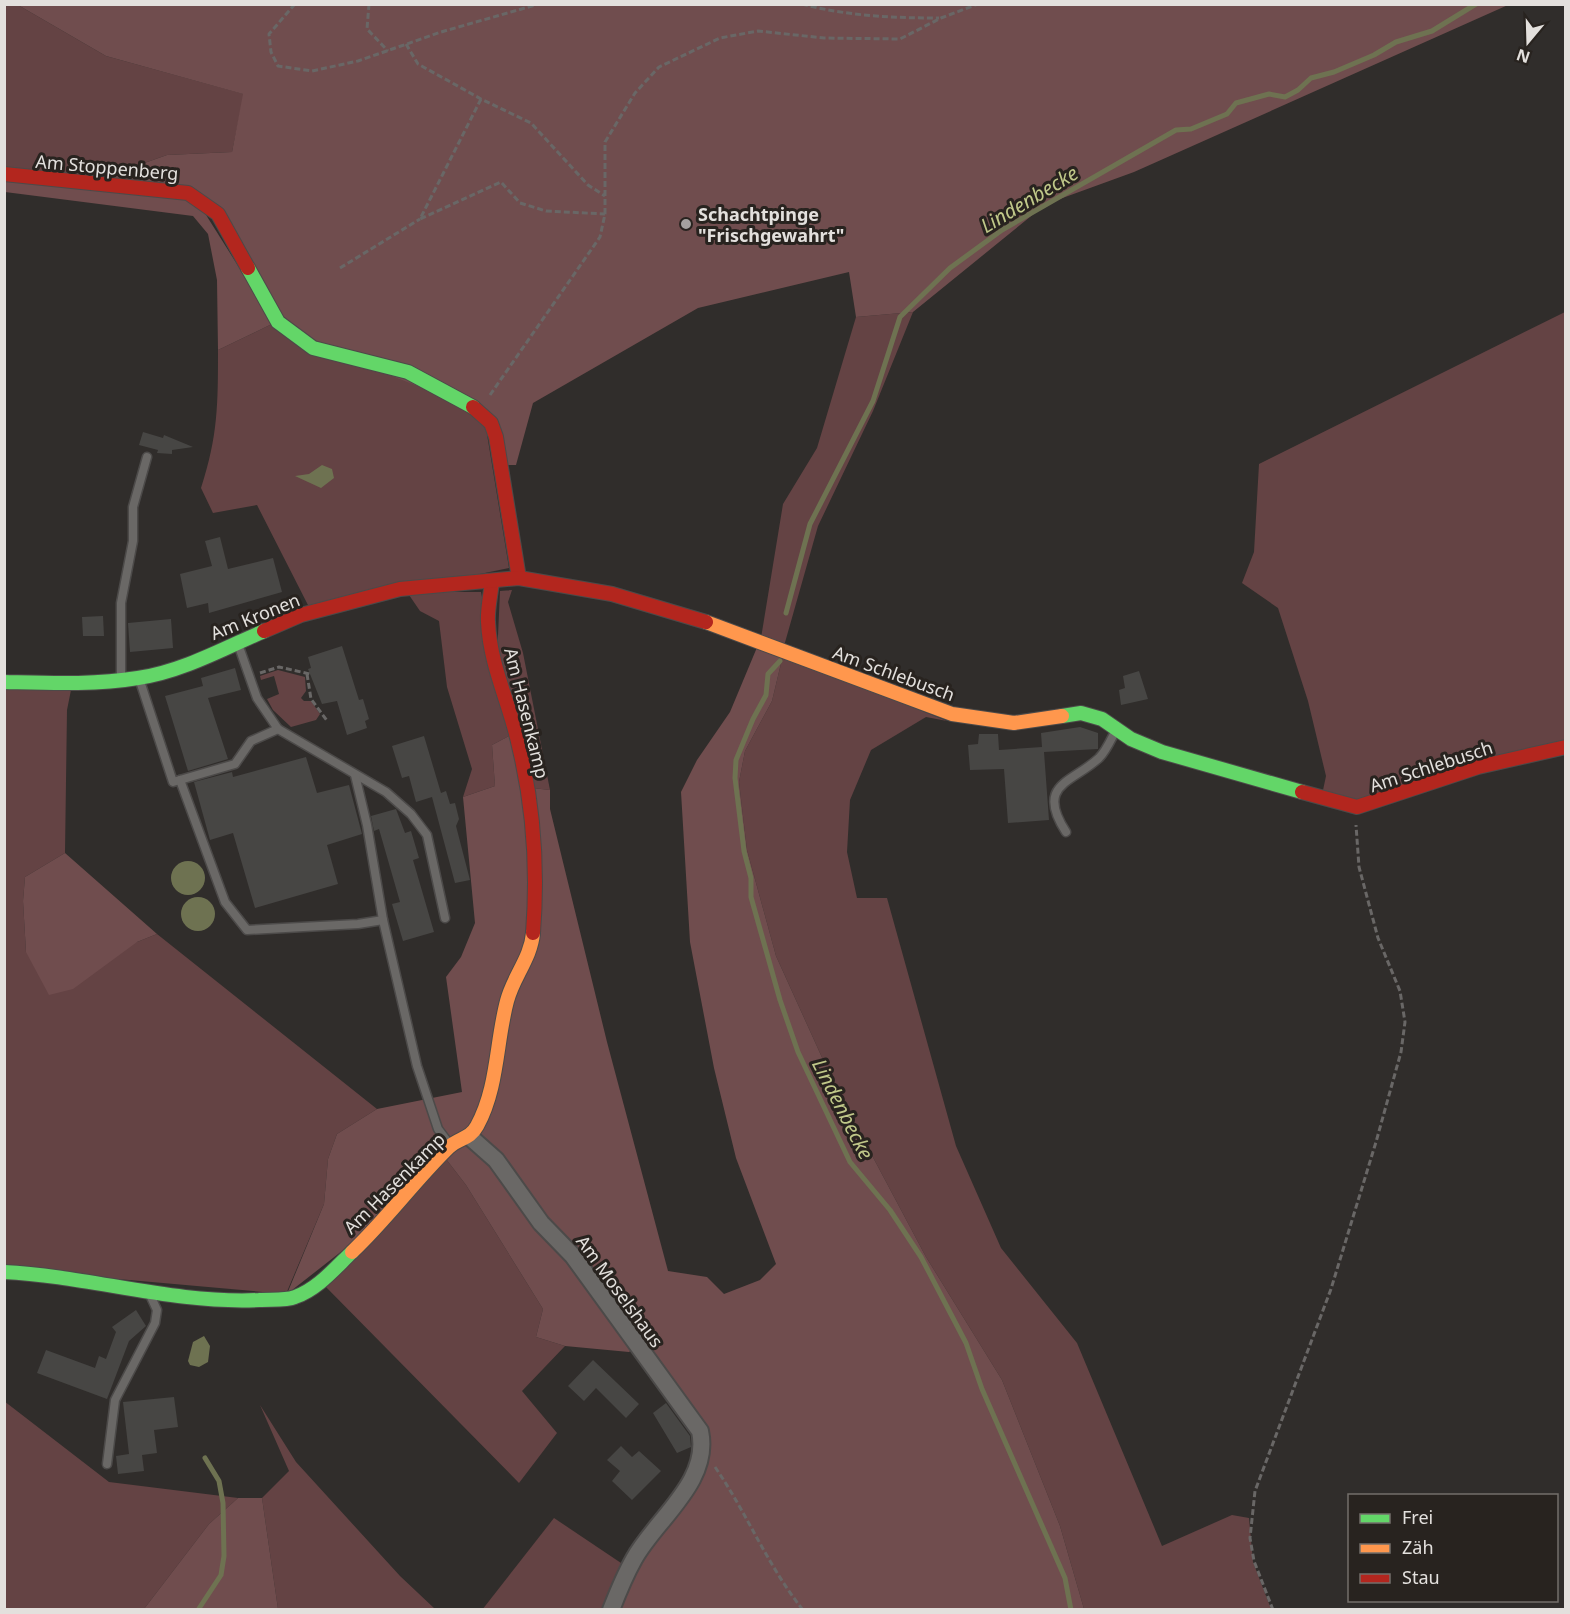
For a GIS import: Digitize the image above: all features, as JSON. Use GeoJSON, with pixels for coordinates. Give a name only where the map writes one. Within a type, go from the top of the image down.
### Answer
{"type":"FeatureCollection","features":[{"type":"Feature","properties":{"kind":"street","name":"Am Stoppenberg"},"geometry":{"type":"LineString","coordinates":[[4,174],[188,193],[196,196],[218,214],[278,322],[296,337],[313,348],[408,372],[478,410],[491,423],[496,437],[519,578]]}},
{"type":"Feature","properties":{"kind":"street","name":"Am Kronen"},"geometry":{"type":"LineString","coordinates":[[4,682],[64,684],[139,678],[163,672],[238,643],[301,615],[400,589],[519,578]]}},
{"type":"Feature","properties":{"kind":"street","name":"Am Schlebusch"},"geometry":{"type":"LineString","coordinates":[[519,578],[612,594],[704,621],[952,714],[1014,723],[1081,713],[1102,719],[1116,730],[1162,752],[1357,807],[1478,767],[1566,747]]}},
{"type":"Feature","properties":{"kind":"street","name":"Am Hasenkamp"},"geometry":{"type":"LineString","coordinates":[[4,1272],[43,1274],[149,1293],[230,1301],[294,1298],[319,1283],[379,1226],[451,1146],[470,1137],[478,1125],[492,1088],[507,999],[525,963],[532,942],[534,918],[536,862],[531,805],[519,744],[495,668],[488,621],[492,581]]}},
{"type":"Feature","properties":{"kind":"street","name":"Am Moselshaus"},"geometry":{"type":"LineString","coordinates":[[470,1137],[496,1160],[541,1223],[573,1256],[639,1350],[696,1425],[702,1448]]}},
{"type":"Feature","properties":{"kind":"street"},"geometry":{"type":"LineString","coordinates":[[611,1610],[634,1558],[693,1476],[702,1448]]}},
{"type":"Feature","properties":{"kind":"lane"},"geometry":{"type":"LineString","coordinates":[[121,679],[121,603],[133,542],[134,507],[147,457]]}},
{"type":"Feature","properties":{"kind":"lane"},"geometry":{"type":"LineString","coordinates":[[238,643],[257,698],[267,716],[278,729],[386,792],[411,814],[428,835],[445,918]]}},
{"type":"Feature","properties":{"kind":"lane"},"geometry":{"type":"LineString","coordinates":[[139,678],[173,782],[235,764],[251,741],[278,729]]}},
{"type":"Feature","properties":{"kind":"lane"},"geometry":{"type":"LineString","coordinates":[[1066,832],[1055,816],[1055,802],[1059,787],[1070,776],[1101,756],[1116,730]]}},
{"type":"Feature","properties":{"kind":"lane"},"geometry":{"type":"LineString","coordinates":[[355,775],[368,825],[382,920],[417,1066],[438,1129],[451,1146]]}},
{"type":"Feature","properties":{"kind":"lane"},"geometry":{"type":"LineString","coordinates":[[180,780],[225,902],[248,930],[358,924],[382,920]]}},
{"type":"Feature","properties":{"kind":"lane"},"geometry":{"type":"LineString","coordinates":[[107,1464],[116,1400],[155,1323],[157,1310],[149,1293]]}},
{"type":"Feature","properties":{"kind":"path"},"geometry":{"type":"LineString","coordinates":[[295,4],[269,34],[271,52],[278,66],[312,71],[358,62],[406,44],[539,4]]}},
{"type":"Feature","properties":{"kind":"path"},"geometry":{"type":"LineString","coordinates":[[369,4],[367,29],[388,51]]}},
{"type":"Feature","properties":{"kind":"path"},"geometry":{"type":"LineString","coordinates":[[802,4],[859,15],[941,18]]}},
{"type":"Feature","properties":{"kind":"path"},"geometry":{"type":"LineString","coordinates":[[478,410],[600,237],[605,214],[605,142],[635,93],[659,67],[720,38],[758,32],[824,38],[900,39],[941,18],[978,4]]}},
{"type":"Feature","properties":{"kind":"path"},"geometry":{"type":"LineString","coordinates":[[406,44],[418,64],[481,99],[531,123],[588,185],[605,196]]}},
{"type":"Feature","properties":{"kind":"path"},"geometry":{"type":"LineString","coordinates":[[420,219],[481,99]]}},
{"type":"Feature","properties":{"kind":"path"},"geometry":{"type":"LineString","coordinates":[[340,268],[420,219],[501,182],[520,203],[546,211],[605,214]]}},
{"type":"Feature","properties":{"kind":"path"},"geometry":{"type":"LineString","coordinates":[[249,676],[279,667],[308,674],[311,699],[328,722]]}},
{"type":"Feature","properties":{"kind":"path"},"geometry":{"type":"LineString","coordinates":[[1273,1610],[1254,1561],[1250,1538],[1255,1491],[1331,1289],[1401,1052],[1405,1022],[1400,991],[1378,938],[1359,867],[1357,807]]}},
{"type":"Feature","properties":{"kind":"path"},"geometry":{"type":"LineString","coordinates":[[702,1448],[733,1494],[774,1571],[803,1610]]}},
{"type":"Feature","properties":{"kind":"shaded area"},"geometry":{"type":"Polygon","coordinates":[[[5,5],[18,5],[106,56],[244,94],[232,152],[167,155],[91,182],[5,170],[5,5]]]}},
{"type":"Feature","properties":{"kind":"shaded area"},"geometry":{"type":"Polygon","coordinates":[[[18,5],[1508,5],[1134,172],[1046,204],[913,312],[856,317],[849,272],[698,308],[533,403],[516,465],[506,465],[489,414],[313,345],[280,319],[196,192],[91,182],[167,155],[232,152],[243,94],[106,56],[18,5]]]}},
{"type":"Feature","properties":{"kind":"shaded area"},"geometry":{"type":"Polygon","coordinates":[[[4,178],[196,199],[274,323],[218,350],[217,280],[208,234],[193,216],[5,192],[4,178]]]}},
{"type":"Feature","properties":{"kind":"shaded area"},"geometry":{"type":"Polygon","coordinates":[[[913,312],[873,411],[818,526],[784,646],[761,638],[783,504],[817,448],[856,317],[913,312]]]}},
{"type":"Feature","properties":{"kind":"shaded area"},"geometry":{"type":"Polygon","coordinates":[[[1565,312],[1565,743],[1363,802],[1322,795],[1326,776],[1308,701],[1278,608],[1242,583],[1254,552],[1259,464],[1565,312]]]}},
{"type":"Feature","properties":{"kind":"shaded area"},"geometry":{"type":"Polygon","coordinates":[[[274,323],[407,374],[485,422],[509,568],[310,609],[257,505],[213,513],[201,488],[211,452],[216,420],[218,350],[274,323]]]}},
{"type":"Feature","properties":{"kind":"shaded area"},"geometry":{"type":"Polygon","coordinates":[[[322,465],[332,469],[334,478],[321,488],[295,476],[309,474],[322,465]]]}},
{"type":"Feature","properties":{"kind":"shaded area"},"geometry":{"type":"Polygon","coordinates":[[[512,590],[508,602],[523,653],[550,790],[532,788],[497,658],[500,591],[512,590]]]}},
{"type":"Feature","properties":{"kind":"shaded area"},"geometry":{"type":"Polygon","coordinates":[[[407,592],[481,592],[509,736],[492,745],[495,786],[463,797],[472,769],[447,687],[439,621],[420,611],[407,592]]]}},
{"type":"Feature","properties":{"kind":"shaded area"},"geometry":{"type":"Polygon","coordinates":[[[758,645],[783,655],[772,701],[745,751],[739,782],[747,850],[776,956],[834,1084],[926,1257],[1002,1380],[1060,1526],[1084,1609],[607,1609],[705,1450],[638,1345],[629,1352],[565,1346],[536,1337],[543,1309],[466,1185],[446,1159],[379,1222],[287,1294],[324,1204],[328,1159],[337,1134],[377,1109],[462,1092],[446,977],[461,957],[475,923],[463,797],[495,786],[492,745],[509,736],[523,787],[550,790],[550,809],[607,1042],[668,1271],[707,1277],[724,1294],[760,1280],[776,1264],[736,1158],[714,1068],[690,942],[681,792],[697,760],[730,712],[758,645]]]}},
{"type":"Feature","properties":{"kind":"shaded area"},"geometry":{"type":"Polygon","coordinates":[[[783,655],[947,721],[926,717],[871,750],[850,800],[847,852],[857,898],[887,898],[956,1146],[1001,1248],[1077,1343],[1162,1546],[1232,1515],[1249,1518],[1253,1562],[1271,1609],[1084,1609],[1060,1526],[1002,1380],[926,1257],[834,1084],[776,956],[747,850],[739,782],[745,751],[772,701],[783,655]]]}},
{"type":"Feature","properties":{"kind":"shaded area"},"geometry":{"type":"Polygon","coordinates":[[[278,670],[305,677],[306,691],[301,698],[304,701],[311,701],[320,714],[316,720],[291,727],[273,710],[267,699],[279,694],[274,676],[261,680],[260,676],[278,670]]]}},
{"type":"Feature","properties":{"kind":"shaded area"},"geometry":{"type":"Polygon","coordinates":[[[4,687],[71,690],[67,710],[65,853],[25,877],[23,901],[26,952],[137,942],[157,934],[377,1109],[337,1134],[328,1159],[324,1204],[286,1294],[5,1269],[4,687]]]}},
{"type":"Feature","properties":{"kind":"shaded area"},"geometry":{"type":"Polygon","coordinates":[[[65,853],[157,934],[137,942],[73,989],[49,995],[26,952],[23,901],[25,877],[65,853]]]}},
{"type":"Feature","properties":{"kind":"shaded area"},"geometry":{"type":"Polygon","coordinates":[[[188,861],[200,866],[205,878],[200,890],[188,895],[176,890],[171,878],[176,866],[188,861]]]}},
{"type":"Feature","properties":{"kind":"shaded area"},"geometry":{"type":"Polygon","coordinates":[[[198,897],[210,902],[215,914],[210,926],[198,931],[186,926],[181,914],[186,902],[198,897]]]}},
{"type":"Feature","properties":{"kind":"shaded area"},"geometry":{"type":"Polygon","coordinates":[[[446,1159],[466,1185],[543,1309],[536,1337],[565,1346],[522,1391],[557,1433],[519,1483],[323,1284],[446,1159]]]}},
{"type":"Feature","properties":{"kind":"shaded area"},"geometry":{"type":"Polygon","coordinates":[[[204,1336],[210,1346],[208,1362],[199,1367],[190,1365],[188,1361],[193,1342],[204,1336]]]}},
{"type":"Feature","properties":{"kind":"shaded area"},"geometry":{"type":"Polygon","coordinates":[[[4,1401],[109,1482],[238,1498],[209,1524],[144,1609],[5,1609],[4,1401]]]}},
{"type":"Feature","properties":{"kind":"shaded area"},"geometry":{"type":"Polygon","coordinates":[[[260,1405],[296,1462],[400,1576],[435,1609],[278,1609],[262,1498],[289,1471],[260,1405]]]}},
{"type":"Feature","properties":{"kind":"shaded area"},"geometry":{"type":"Polygon","coordinates":[[[238,1498],[262,1498],[278,1609],[144,1609],[209,1524],[238,1498]]]}},
{"type":"Feature","properties":{"kind":"shaded area"},"geometry":{"type":"Polygon","coordinates":[[[554,1518],[627,1567],[607,1609],[482,1610],[554,1518]]]}},
{"type":"Feature","properties":{"kind":"building"},"geometry":{"type":"Polygon","coordinates":[[[143,432],[163,438],[164,435],[193,447],[172,450],[172,454],[157,453],[158,450],[139,445],[143,432]]]}},
{"type":"Feature","properties":{"kind":"building"},"geometry":{"type":"Polygon","coordinates":[[[220,537],[228,569],[273,558],[282,592],[209,613],[208,603],[187,608],[180,574],[212,566],[205,541],[220,537]]]}},
{"type":"Feature","properties":{"kind":"building"},"geometry":{"type":"Polygon","coordinates":[[[103,616],[104,636],[83,636],[82,617],[103,616]]]}},
{"type":"Feature","properties":{"kind":"building"},"geometry":{"type":"Polygon","coordinates":[[[171,619],[173,648],[130,652],[128,623],[171,619]]]}},
{"type":"Feature","properties":{"kind":"building"},"geometry":{"type":"Polygon","coordinates":[[[342,646],[359,700],[363,699],[369,719],[365,721],[367,728],[347,735],[337,701],[322,704],[308,669],[311,668],[308,657],[342,646]]]}},
{"type":"Feature","properties":{"kind":"building"},"geometry":{"type":"Polygon","coordinates":[[[235,668],[241,690],[208,698],[228,759],[188,771],[165,696],[203,686],[201,678],[235,668]]]}},
{"type":"Feature","properties":{"kind":"building"},"geometry":{"type":"Polygon","coordinates":[[[1139,671],[1148,699],[1121,705],[1119,690],[1125,688],[1123,676],[1139,671]]]}},
{"type":"Feature","properties":{"kind":"building"},"geometry":{"type":"Polygon","coordinates":[[[1080,727],[1098,733],[1098,749],[1044,752],[1049,820],[1008,823],[1004,769],[970,770],[968,745],[978,744],[979,734],[998,734],[999,750],[1042,747],[1041,733],[1080,727]]]}},
{"type":"Feature","properties":{"kind":"building"},"geometry":{"type":"Polygon","coordinates":[[[424,736],[441,793],[446,791],[450,804],[455,803],[459,819],[456,826],[470,880],[455,883],[432,797],[416,802],[409,776],[402,778],[392,746],[424,736]]]}},
{"type":"Feature","properties":{"kind":"building"},"geometry":{"type":"Polygon","coordinates":[[[306,757],[317,793],[349,785],[362,834],[327,845],[338,884],[255,908],[233,833],[210,840],[194,782],[232,772],[233,777],[306,757]]]}},
{"type":"Feature","properties":{"kind":"building"},"geometry":{"type":"Polygon","coordinates":[[[396,809],[405,833],[411,831],[419,858],[413,860],[434,932],[403,941],[392,904],[400,902],[379,829],[374,831],[371,816],[396,809]]]}},
{"type":"Feature","properties":{"kind":"building"},"geometry":{"type":"Polygon","coordinates":[[[136,1310],[146,1326],[129,1341],[107,1399],[37,1373],[46,1350],[95,1368],[99,1356],[106,1359],[116,1332],[112,1327],[136,1310]]]}},
{"type":"Feature","properties":{"kind":"building"},"geometry":{"type":"Polygon","coordinates":[[[593,1360],[639,1404],[626,1418],[596,1388],[584,1401],[568,1386],[593,1360]]]}},
{"type":"Feature","properties":{"kind":"building"},"geometry":{"type":"Polygon","coordinates":[[[174,1397],[178,1427],[154,1430],[157,1453],[142,1455],[144,1471],[118,1474],[116,1456],[129,1454],[123,1402],[174,1397]]]}},
{"type":"Feature","properties":{"kind":"building"},"geometry":{"type":"Polygon","coordinates":[[[666,1403],[690,1436],[691,1447],[677,1453],[653,1413],[666,1403]]]}},
{"type":"Feature","properties":{"kind":"building"},"geometry":{"type":"Polygon","coordinates":[[[621,1446],[632,1457],[639,1451],[661,1471],[632,1500],[612,1481],[620,1471],[607,1460],[621,1446]]]}},
{"type":"Feature","properties":{"kind":"waterway","name":"Lindenbecke"},"geometry":{"type":"LineString","coordinates":[[786,613],[810,524],[873,401],[900,317],[950,268],[1002,230],[1176,130],[1191,129],[1227,114],[1236,103],[1269,94],[1285,97],[1298,90],[1311,78],[1334,72],[1374,55],[1396,42],[1432,31],[1476,4]]}},
{"type":"Feature","properties":{"kind":"waterway","name":"Lindenbecke"},"geometry":{"type":"LineString","coordinates":[[780,661],[768,674],[766,695],[736,760],[735,778],[744,851],[751,878],[751,897],[780,1000],[798,1052],[850,1162],[890,1210],[921,1257],[966,1343],[982,1389],[1065,1578],[1071,1610]]}},
{"type":"Feature","properties":{"kind":"waterway"},"geometry":{"type":"LineString","coordinates":[[198,1610],[221,1575],[224,1556],[223,1503],[219,1481],[205,1458]]}},
{"type":"Feature","properties":{"kind":"traffic: fast"},"geometry":{"type":"LineString","coordinates":[[248,268],[278,322],[313,348],[408,372],[473,407]]}},
{"type":"Feature","properties":{"kind":"traffic: fast"},"geometry":{"type":"LineString","coordinates":[[4,682],[88,683],[154,675],[202,659],[264,631]]}},
{"type":"Feature","properties":{"kind":"traffic: fast"},"geometry":{"type":"LineString","coordinates":[[1062,716],[1081,713],[1102,719],[1131,739],[1162,752],[1302,792]]}},
{"type":"Feature","properties":{"kind":"traffic: fast"},"geometry":{"type":"LineString","coordinates":[[4,1272],[194,1298],[282,1299],[295,1297],[311,1289],[326,1278],[352,1252]]}},
{"type":"Feature","properties":{"kind":"traffic: slow"},"geometry":{"type":"LineString","coordinates":[[706,622],[952,714],[1014,723],[1062,716]]}},
{"type":"Feature","properties":{"kind":"traffic: slow"},"geometry":{"type":"LineString","coordinates":[[352,1252],[449,1147],[471,1134],[477,1126],[493,1081],[507,1001],[529,951],[533,933]]}},
{"type":"Feature","properties":{"kind":"traffic: jam"},"geometry":{"type":"LineString","coordinates":[[4,174],[188,193],[218,214],[248,268]]}},
{"type":"Feature","properties":{"kind":"traffic: jam"},"geometry":{"type":"LineString","coordinates":[[473,407],[491,423],[496,437],[519,578]]}},
{"type":"Feature","properties":{"kind":"traffic: jam"},"geometry":{"type":"LineString","coordinates":[[264,631],[301,615],[400,589],[519,578],[612,594],[706,622]]}},
{"type":"Feature","properties":{"kind":"traffic: jam"},"geometry":{"type":"LineString","coordinates":[[492,581],[488,612],[492,654],[519,746],[534,839],[533,933]]}},
{"type":"Feature","properties":{"kind":"traffic: jam"},"geometry":{"type":"LineString","coordinates":[[1302,792],[1357,807],[1478,767],[1566,747]]}},
{"type":"Feature","properties":{"kind":"place","name":"Schachtpinge \"Frischgewahrt\""},"geometry":{"type":"Point","coordinates":[686,224]}}]}
